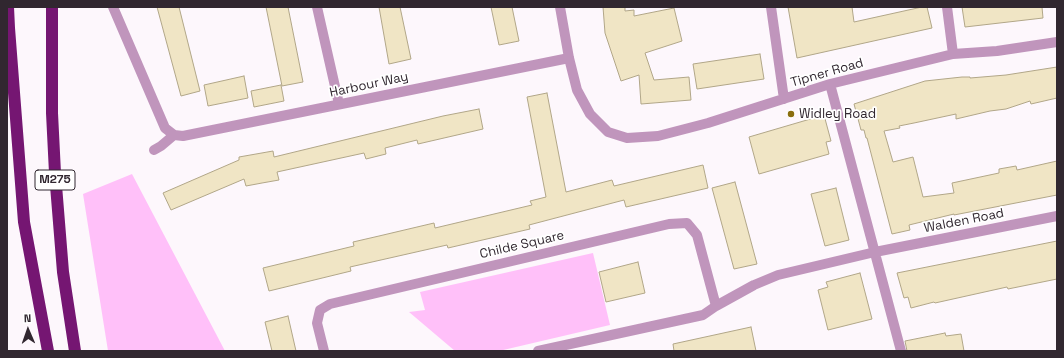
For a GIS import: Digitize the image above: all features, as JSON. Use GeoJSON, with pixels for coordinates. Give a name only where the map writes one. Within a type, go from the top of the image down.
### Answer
{"type":"FeatureCollection","features":[{"type":"Feature","properties":{"kind":"highway","name":"M275"},"geometry":{"type":"LineString","coordinates":[[8,7],[24,222],[48,351]]}},
{"type":"Feature","properties":{"kind":"highway","name":"M275"},"geometry":{"type":"LineString","coordinates":[[52,7],[52,113],[55,173],[63,272],[75,351]]}},
{"type":"Feature","properties":{"kind":"street"},"geometry":{"type":"LineString","coordinates":[[113,7],[165,128],[174,135],[154,150]]}},
{"type":"Feature","properties":{"kind":"street"},"geometry":{"type":"LineString","coordinates":[[317,7],[339,104]]}},
{"type":"Feature","properties":{"kind":"street"},"geometry":{"type":"LineString","coordinates":[[560,7],[569,58]]}},
{"type":"Feature","properties":{"kind":"street"},"geometry":{"type":"LineString","coordinates":[[771,7],[784,99]]}},
{"type":"Feature","properties":{"kind":"street"},"geometry":{"type":"LineString","coordinates":[[946,7],[953,54]]}},
{"type":"Feature","properties":{"kind":"street","name":"Tipner Road"},"geometry":{"type":"LineString","coordinates":[[569,58],[577,90],[590,114],[608,132],[627,138],[658,136],[708,123],[830,84],[953,54],[997,51],[1057,42]]}},
{"type":"Feature","properties":{"kind":"street","name":"Harbour Way"},"geometry":{"type":"LineString","coordinates":[[174,135],[188,136],[569,58]]}},
{"type":"Feature","properties":{"kind":"street"},"geometry":{"type":"LineString","coordinates":[[830,84],[901,351]]}},
{"type":"Feature","properties":{"kind":"street","name":"Walden Road"},"geometry":{"type":"LineString","coordinates":[[875,252],[1057,216]]}},
{"type":"Feature","properties":{"kind":"street","name":"Childe Square"},"geometry":{"type":"LineString","coordinates":[[324,351],[317,323],[320,310],[330,304],[669,224],[687,223],[697,235],[716,306]]}},
{"type":"Feature","properties":{"kind":"street"},"geometry":{"type":"LineString","coordinates":[[538,351],[703,315],[754,285],[778,274],[875,252]]}},
{"type":"Feature","properties":{"kind":"shaded area"},"geometry":{"type":"Polygon","coordinates":[[[132,174],[225,351],[108,351],[83,194],[132,174]]]}},
{"type":"Feature","properties":{"kind":"shaded area"},"geometry":{"type":"Polygon","coordinates":[[[593,253],[610,325],[499,351],[455,351],[409,312],[425,310],[420,292],[593,253]]]}},
{"type":"Feature","properties":{"kind":"building"},"geometry":{"type":"Polygon","coordinates":[[[157,7],[179,7],[200,91],[181,96],[157,7]]]}},
{"type":"Feature","properties":{"kind":"building"},"geometry":{"type":"Polygon","coordinates":[[[266,7],[288,7],[303,82],[282,86],[266,7]]]}},
{"type":"Feature","properties":{"kind":"building"},"geometry":{"type":"Polygon","coordinates":[[[379,7],[400,7],[411,59],[389,64],[379,7]]]}},
{"type":"Feature","properties":{"kind":"building"},"geometry":{"type":"Polygon","coordinates":[[[491,7],[512,7],[519,41],[499,45],[491,7]]]}},
{"type":"Feature","properties":{"kind":"building"},"geometry":{"type":"Polygon","coordinates":[[[603,7],[625,7],[625,11],[634,10],[634,16],[674,8],[682,41],[645,53],[654,80],[689,77],[691,100],[641,104],[639,75],[621,81],[605,33],[603,7]]]}},
{"type":"Feature","properties":{"kind":"building"},"geometry":{"type":"Polygon","coordinates":[[[788,7],[852,7],[854,22],[927,7],[932,28],[797,58],[788,7]]]}},
{"type":"Feature","properties":{"kind":"building"},"geometry":{"type":"Polygon","coordinates":[[[962,7],[1042,7],[1043,18],[965,27],[962,7]]]}},
{"type":"Feature","properties":{"kind":"building"},"geometry":{"type":"Polygon","coordinates":[[[760,54],[764,79],[697,89],[693,64],[760,54]]]}},
{"type":"Feature","properties":{"kind":"building"},"geometry":{"type":"Polygon","coordinates":[[[1057,67],[1057,98],[1031,104],[1030,101],[1006,109],[956,119],[956,114],[899,126],[900,128],[884,131],[893,162],[913,157],[923,197],[954,193],[952,183],[999,173],[999,169],[1016,166],[1017,170],[1057,161],[1057,195],[954,214],[909,225],[910,230],[892,234],[867,138],[864,130],[861,130],[854,104],[925,81],[962,77],[970,78],[1006,75],[1057,67]]]}},
{"type":"Feature","properties":{"kind":"building"},"geometry":{"type":"Polygon","coordinates":[[[244,76],[248,98],[208,106],[204,85],[244,76]]]}},
{"type":"Feature","properties":{"kind":"building"},"geometry":{"type":"Polygon","coordinates":[[[281,85],[284,101],[254,107],[251,91],[281,85]]]}},
{"type":"Feature","properties":{"kind":"building"},"geometry":{"type":"Polygon","coordinates":[[[547,93],[566,192],[612,180],[614,186],[703,165],[708,188],[626,207],[624,200],[529,225],[530,229],[448,248],[447,245],[350,267],[351,271],[269,291],[263,268],[354,246],[353,242],[434,223],[435,228],[532,205],[530,201],[546,197],[527,97],[547,93]]]}},
{"type":"Feature","properties":{"kind":"building"},"geometry":{"type":"Polygon","coordinates":[[[479,109],[483,129],[418,144],[417,140],[385,148],[386,154],[366,159],[364,153],[277,172],[279,180],[246,186],[244,179],[171,210],[163,193],[239,160],[239,157],[273,151],[274,157],[443,116],[479,109]]]}},
{"type":"Feature","properties":{"kind":"building"},"geometry":{"type":"Polygon","coordinates":[[[824,115],[831,141],[826,142],[829,154],[759,174],[749,137],[824,115]]]}},
{"type":"Feature","properties":{"kind":"building"},"geometry":{"type":"Polygon","coordinates":[[[735,182],[757,264],[734,269],[712,188],[735,182]]]}},
{"type":"Feature","properties":{"kind":"building"},"geometry":{"type":"Polygon","coordinates":[[[836,188],[849,240],[825,246],[811,194],[836,188]]]}},
{"type":"Feature","properties":{"kind":"building"},"geometry":{"type":"Polygon","coordinates":[[[1057,241],[1057,279],[1008,289],[1007,287],[911,308],[908,297],[904,298],[897,273],[1057,241]]]}},
{"type":"Feature","properties":{"kind":"building"},"geometry":{"type":"Polygon","coordinates":[[[638,262],[645,293],[606,302],[599,272],[638,262]]]}},
{"type":"Feature","properties":{"kind":"building"},"geometry":{"type":"Polygon","coordinates":[[[860,273],[872,319],[828,330],[818,290],[828,287],[826,282],[860,273]]]}},
{"type":"Feature","properties":{"kind":"building"},"geometry":{"type":"Polygon","coordinates":[[[288,316],[296,351],[272,351],[265,322],[288,316]]]}},
{"type":"Feature","properties":{"kind":"building"},"geometry":{"type":"Polygon","coordinates":[[[751,327],[756,351],[674,351],[673,344],[751,327]]]}},
{"type":"Feature","properties":{"kind":"building"},"geometry":{"type":"Polygon","coordinates":[[[945,333],[946,336],[961,334],[964,351],[907,351],[905,341],[945,333]]]}},
{"type":"Feature","properties":{"kind":"place","name":"Widley Road"},"geometry":{"type":"Point","coordinates":[791,114]}}]}
